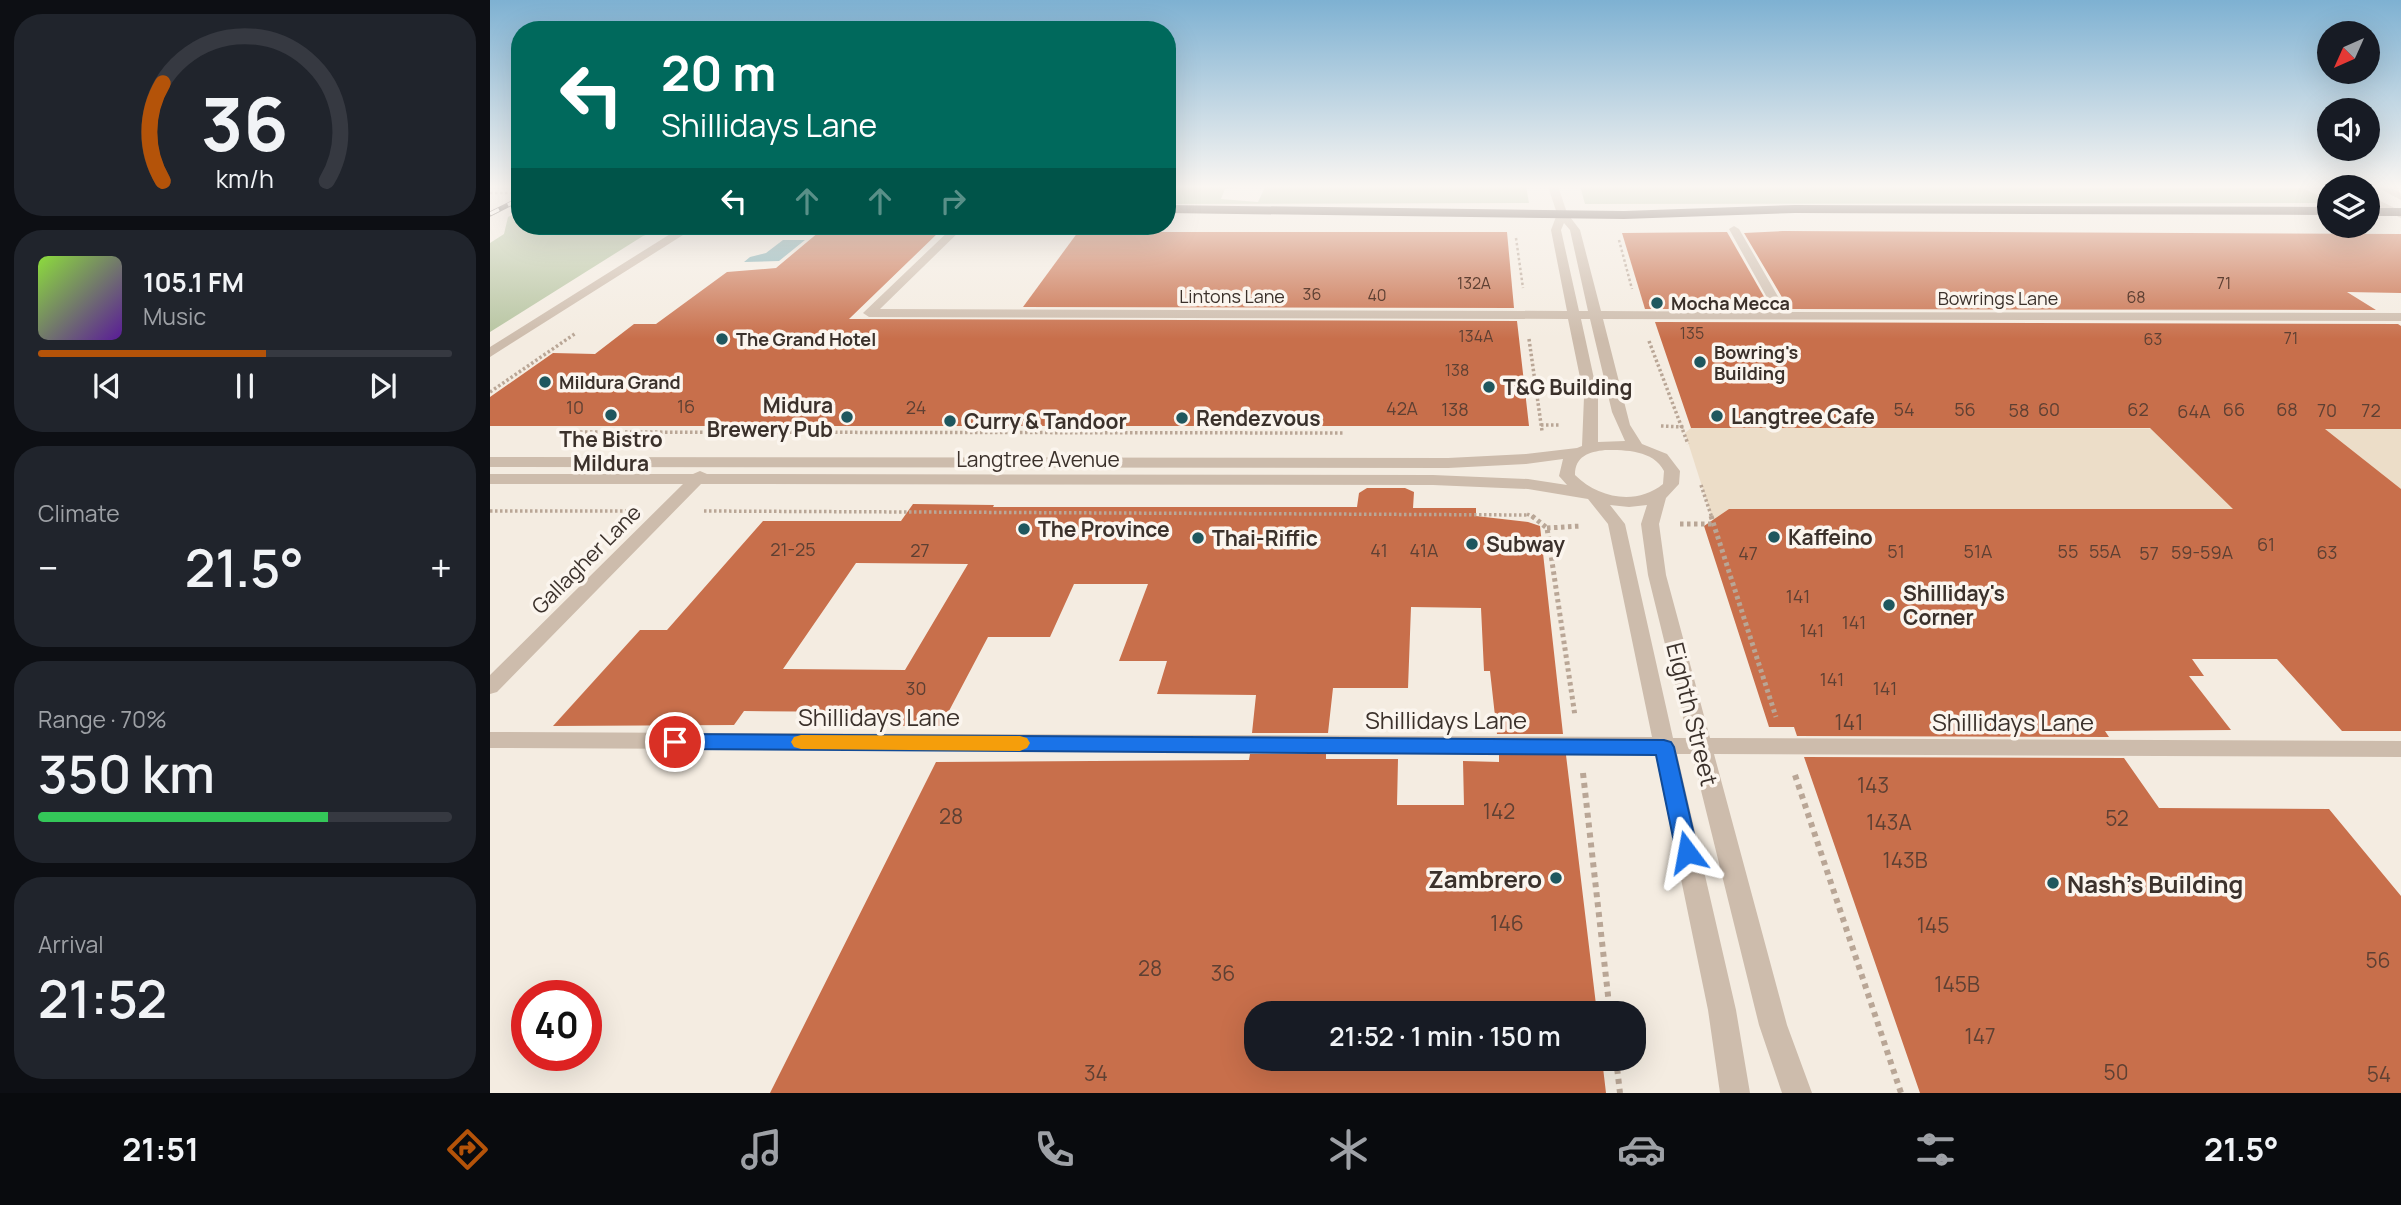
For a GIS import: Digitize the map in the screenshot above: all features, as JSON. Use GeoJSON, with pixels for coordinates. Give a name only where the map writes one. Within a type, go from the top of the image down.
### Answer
{"type":"FeatureCollection","features":[{"type":"Feature","properties":{"kind":"street"},"geometry":{"type":"LineString","coordinates":[[490,353],[671,237]]}},
{"type":"Feature","properties":{"kind":"street","name":"Lintons Lane"},"geometry":{"type":"LineString","coordinates":[[949,237],[869,313],[1594,314]]}},
{"type":"Feature","properties":{"kind":"street"},"geometry":{"type":"LineString","coordinates":[[1557,237],[1591,397],[1584,450]]}},
{"type":"Feature","properties":{"kind":"street"},"geometry":{"type":"LineString","coordinates":[[1577,237],[1623,425],[1637,447]]}},
{"type":"Feature","properties":{"kind":"street"},"geometry":{"type":"LineString","coordinates":[[1739,237],[1783,315]]}},
{"type":"Feature","properties":{"kind":"street","name":"Bowrings Lane"},"geometry":{"type":"LineString","coordinates":[[1594,314],[2401,317]]}},
{"type":"Feature","properties":{"kind":"street","name":"Langtree Avenue"},"geometry":{"type":"LineString","coordinates":[[490,462],[1420,463],[1527,458],[1621,445],[1637,447]]}},
{"type":"Feature","properties":{"kind":"street","name":"Eighth Street"},"geometry":{"type":"LineString","coordinates":[[1637,447],[1662,458],[1673,474],[1667,489],[1658,495],[1650,524],[1651,548],[1773,1025],[1797,1093]]}},
{"type":"Feature","properties":{"kind":"street","name":"Eighth Street"},"geometry":{"type":"LineString","coordinates":[[1584,450],[1569,459],[1567,477],[1590,495],[1616,524],[1722,1010],[1735,1093]]}},
{"type":"Feature","properties":{"kind":"street","name":"Gallagher Lane"},"geometry":{"type":"LineString","coordinates":[[490,687],[714,463]]}},
{"type":"Feature","properties":{"kind":"street","name":"Langtree Avenue"},"geometry":{"type":"LineString","coordinates":[[490,479],[1433,480],[1528,484],[1628,502],[1658,495]]}},
{"type":"Feature","properties":{"kind":"street","name":"Shillidays Lane"},"geometry":{"type":"LineString","coordinates":[[490,740],[2401,749]]}},
{"type":"Feature","properties":{"kind":"path"},"geometry":{"type":"LineString","coordinates":[[1515,237],[1542,433],[1524,433],[1527,458]]}},
{"type":"Feature","properties":{"kind":"path"},"geometry":{"type":"LineString","coordinates":[[1618,237],[1639,315],[1689,445]]}},
{"type":"Feature","properties":{"kind":"path"},"geometry":{"type":"LineString","coordinates":[[557,432],[1348,433]]}},
{"type":"Feature","properties":{"kind":"path"},"geometry":{"type":"LineString","coordinates":[[1700,482],[1901,1093]]}},
{"type":"Feature","properties":{"kind":"path"},"geometry":{"type":"LineString","coordinates":[[1527,515],[1528,484]]}},
{"type":"Feature","properties":{"kind":"path"},"geometry":{"type":"LineString","coordinates":[[490,511],[1527,515],[1539,520],[1547,528]]}},
{"type":"Feature","properties":{"kind":"path"},"geometry":{"type":"LineString","coordinates":[[1617,1071],[1620,1093]]}},
{"type":"Feature","properties":{"kind":"green space"},"geometry":{"type":"Polygon","coordinates":[[[499,237],[641,237],[490,332],[490,243],[499,237]]]}},
{"type":"Feature","properties":{"kind":"shaded area"},"geometry":{"type":"Polygon","coordinates":[[[1691,428],[2401,429],[2401,522],[1714,524],[1685,433],[1691,428]]]}},
{"type":"Feature","properties":{"kind":"water"},"geometry":{"type":"Polygon","coordinates":[[[783,240],[805,240],[779,261],[744,262],[750,257],[766,253],[783,240]]]}},
{"type":"Feature","properties":{"kind":"building"},"geometry":{"type":"Polygon","coordinates":[[[813,237],[934,237],[849,319],[1517,321],[1529,426],[490,426],[490,397],[553,353],[595,354],[634,324],[656,324],[727,272],[776,268],[813,237]]]}},
{"type":"Feature","properties":{"kind":"building"},"geometry":{"type":"Polygon","coordinates":[[[1074,237],[1507,237],[1514,308],[1023,307],[1074,237]]]}},
{"type":"Feature","properties":{"kind":"building"},"geometry":{"type":"Polygon","coordinates":[[[1623,237],[1730,237],[1771,309],[1645,309],[1623,237]]]}},
{"type":"Feature","properties":{"kind":"building"},"geometry":{"type":"Polygon","coordinates":[[[1746,237],[2401,237],[2401,293],[2347,292],[2376,310],[1789,309],[1746,237]]]}},
{"type":"Feature","properties":{"kind":"building"},"geometry":{"type":"Polygon","coordinates":[[[1655,322],[2398,324],[2401,326],[2401,429],[2325,429],[2401,489],[2401,731],[2342,731],[2277,659],[2192,659],[2204,676],[2189,676],[2231,730],[2105,731],[2109,737],[1797,736],[1794,727],[1769,727],[1704,526],[1729,509],[2233,509],[2150,428],[1691,428],[1655,322]]]}},
{"type":"Feature","properties":{"kind":"building"},"geometry":{"type":"Polygon","coordinates":[[[1367,488],[1405,488],[1414,492],[1413,508],[1476,508],[1476,516],[1540,526],[1563,734],[1497,734],[1490,671],[1484,671],[1481,608],[1411,607],[1408,688],[1333,688],[1328,733],[1252,733],[1256,695],[1157,694],[1167,661],[1119,661],[1148,584],[1074,584],[1050,637],[988,637],[941,726],[865,726],[873,712],[744,711],[734,725],[553,726],[640,630],[667,630],[763,521],[901,521],[913,504],[994,505],[993,507],[1357,507],[1359,493],[1367,488]],[[856,563],[783,669],[905,670],[968,564],[856,563]]]}},
{"type":"Feature","properties":{"kind":"building"},"geometry":{"type":"Polygon","coordinates":[[[1250,754],[1326,754],[1326,759],[1398,759],[1397,805],[1464,805],[1463,761],[1499,762],[1499,755],[1566,755],[1596,1001],[1244,1001],[1244,1071],[1603,1071],[1606,1093],[770,1093],[936,762],[1249,760],[1250,754]]]}},
{"type":"Feature","properties":{"kind":"building"},"geometry":{"type":"Polygon","coordinates":[[[1804,757],[2124,758],[2159,808],[2329,809],[2401,896],[2401,1093],[1920,1093],[1804,757]]]}},
{"type":"Feature","properties":{"kind":"slow traffic"},"geometry":{"type":"LineString","coordinates":[[801,742],[1020,743]]}},
{"type":"Feature","properties":{"kind":"place","name":"Mocha Mecca"},"geometry":{"type":"Point","coordinates":[1657,303]}},
{"type":"Feature","properties":{"kind":"place","name":"The Grand Hotel"},"geometry":{"type":"Point","coordinates":[722,339]}},
{"type":"Feature","properties":{"kind":"place","name":"Bowring's Building"},"geometry":{"type":"Point","coordinates":[1700,362]}},
{"type":"Feature","properties":{"kind":"place","name":"Mildura Grand"},"geometry":{"type":"Point","coordinates":[545,382]}},
{"type":"Feature","properties":{"kind":"place","name":"T&G Building"},"geometry":{"type":"Point","coordinates":[1489,387]}},
{"type":"Feature","properties":{"kind":"place","name":"The Bistro Mildura"},"geometry":{"type":"Point","coordinates":[611,415]}},
{"type":"Feature","properties":{"kind":"place","name":"Langtree Cafe"},"geometry":{"type":"Point","coordinates":[1717,416]}},
{"type":"Feature","properties":{"kind":"place","name":"Midura Brewery Pub"},"geometry":{"type":"Point","coordinates":[847,417]}},
{"type":"Feature","properties":{"kind":"place","name":"Rendezvous"},"geometry":{"type":"Point","coordinates":[1182,418]}},
{"type":"Feature","properties":{"kind":"place","name":"Curry & Tandoor"},"geometry":{"type":"Point","coordinates":[950,421]}},
{"type":"Feature","properties":{"kind":"place","name":"The Province"},"geometry":{"type":"Point","coordinates":[1024,529]}},
{"type":"Feature","properties":{"kind":"place","name":"Kaffeino"},"geometry":{"type":"Point","coordinates":[1774,537]}},
{"type":"Feature","properties":{"kind":"place","name":"Thai-Riffic"},"geometry":{"type":"Point","coordinates":[1198,538]}},
{"type":"Feature","properties":{"kind":"place","name":"Subway"},"geometry":{"type":"Point","coordinates":[1472,544]}},
{"type":"Feature","properties":{"kind":"place","name":"Shilliday's Corner"},"geometry":{"type":"Point","coordinates":[1889,605]}},
{"type":"Feature","properties":{"kind":"place","name":"Zambrero"},"geometry":{"type":"Point","coordinates":[1556,878]}},
{"type":"Feature","properties":{"kind":"place","name":"Nash's Building"},"geometry":{"type":"Point","coordinates":[2053,883]}},
{"type":"Feature","properties":{"kind":"route"},"geometry":{"type":"LineString","coordinates":[[675,742],[1664,747],[1687,852]]}}]}
